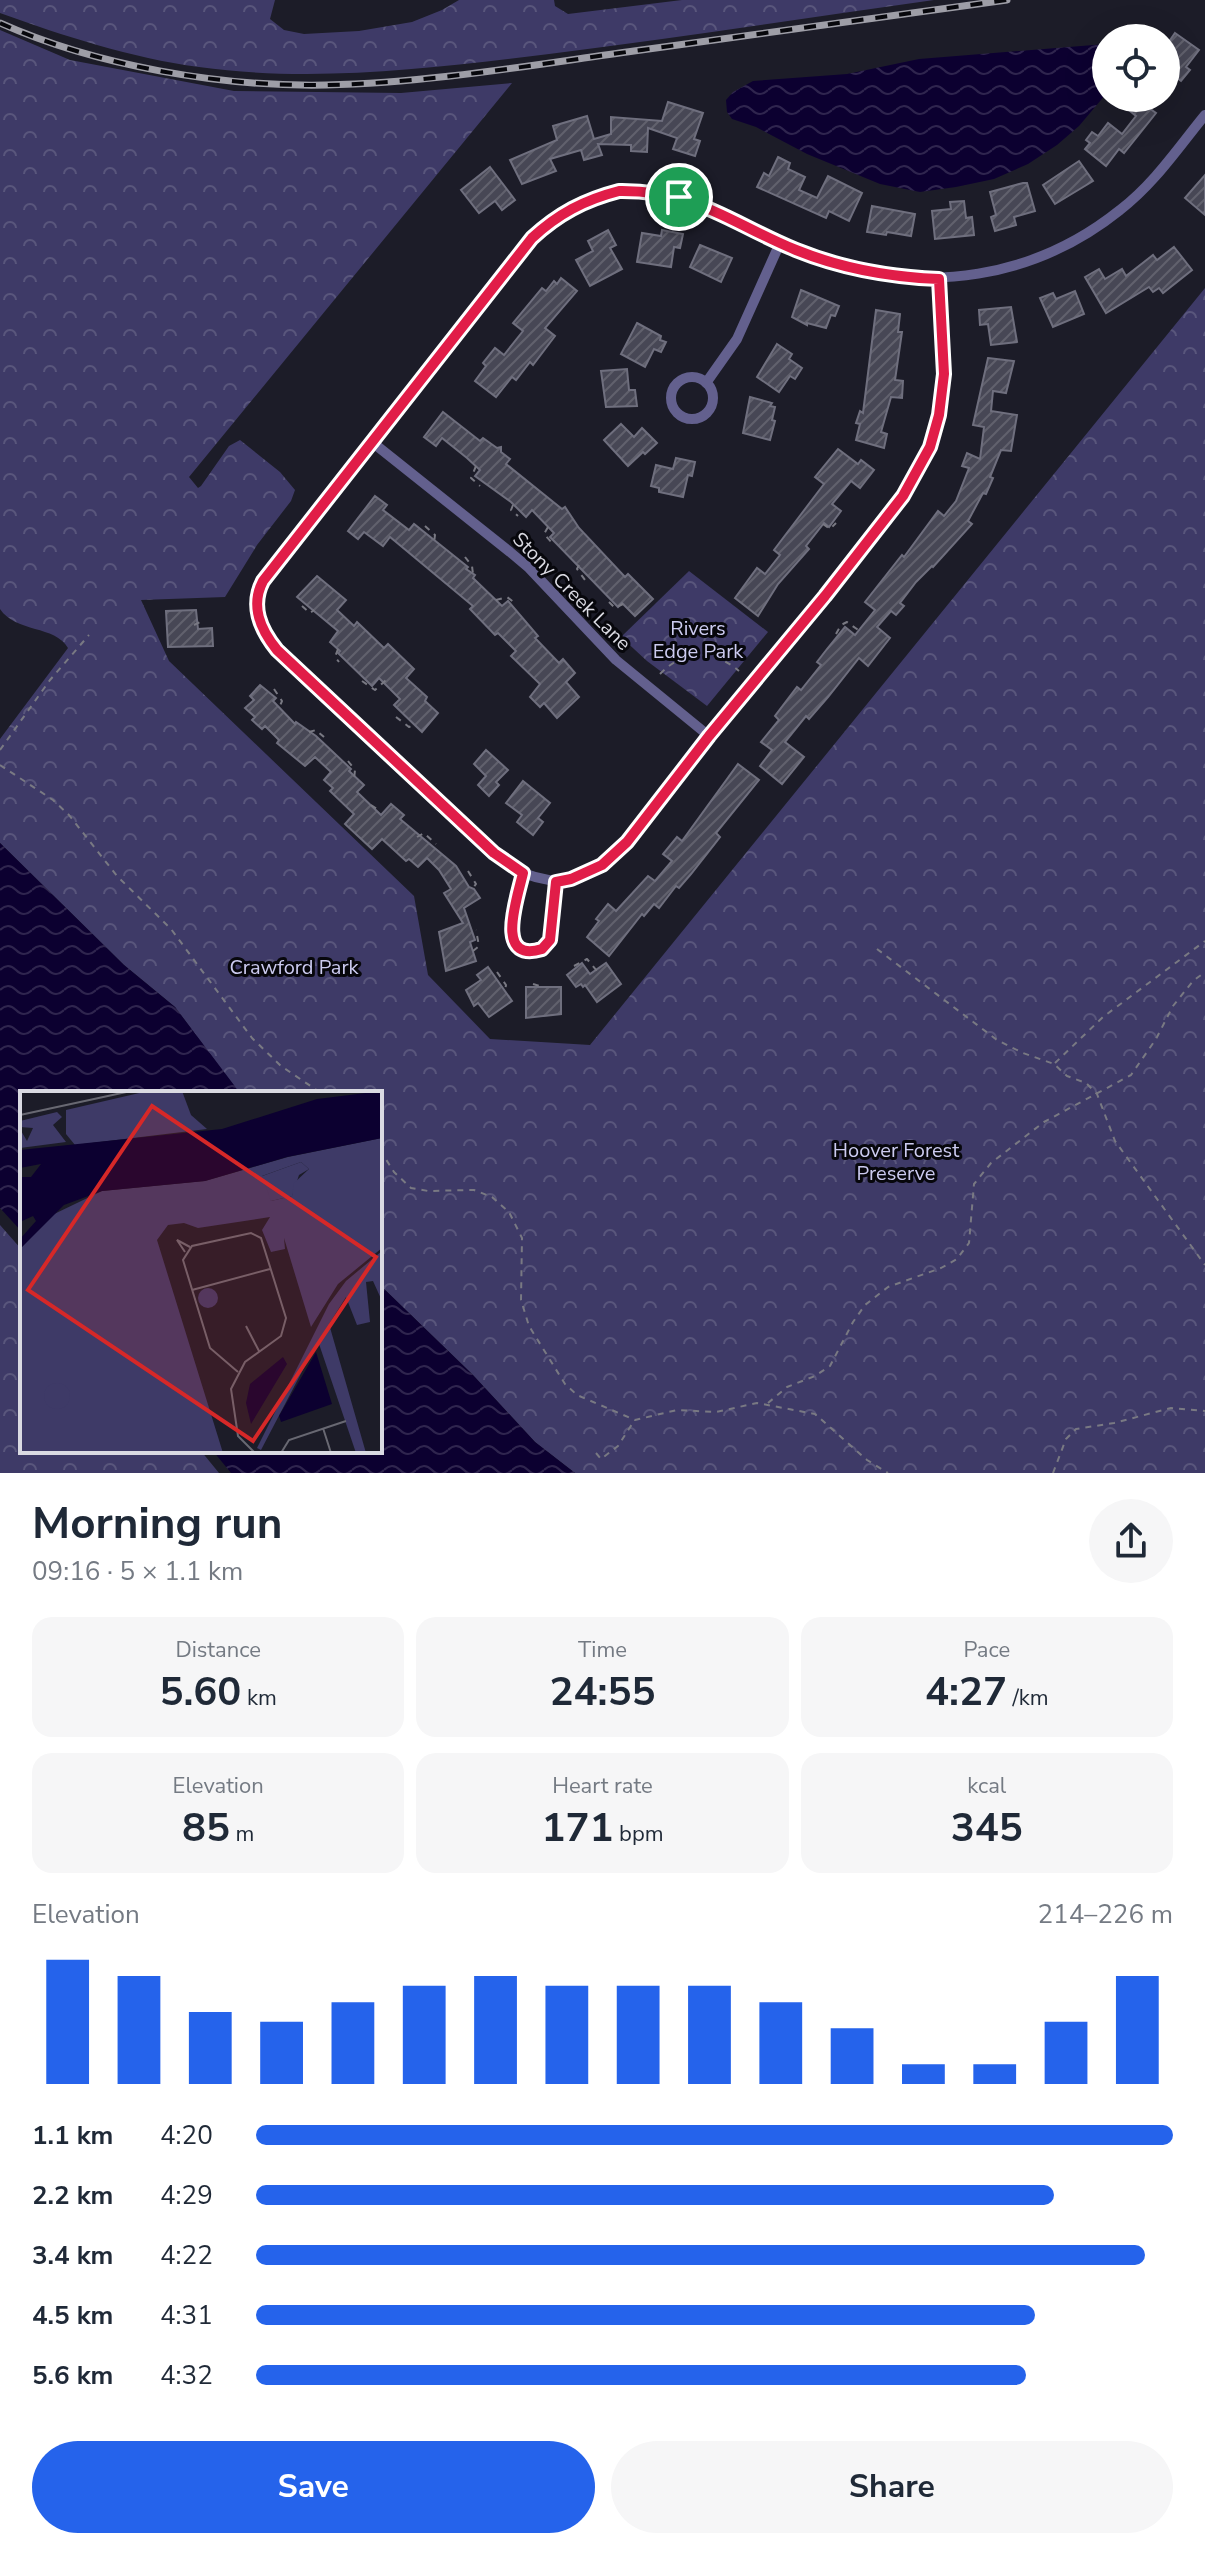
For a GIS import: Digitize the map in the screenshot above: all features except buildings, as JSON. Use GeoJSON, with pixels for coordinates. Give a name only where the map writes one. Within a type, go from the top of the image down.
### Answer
{"type":"FeatureCollection","features":[{"type":"Feature","properties":{"kind":"street"},"geometry":{"type":"LineString","coordinates":[[939,279],[944,374],[939,415],[930,447],[903,496],[617,853],[588,872],[556,882],[545,881],[523,873],[494,853],[277,650],[261,625],[256,598],[263,581],[518,255],[550,222],[568,210],[619,191],[662,193],[698,204],[820,259],[875,274],[939,279],[978,276],[1010,269],[1047,255],[1121,210],[1143,190],[1205,115]]}},
{"type":"Feature","properties":{"kind":"street"},"geometry":{"type":"LineString","coordinates":[[706,383],[743,327],[780,243]]}},
{"type":"Feature","properties":{"kind":"street"},"geometry":{"type":"LineString","coordinates":[[693,378],[706,383],[712,394],[707,413],[696,419],[683,417],[673,408],[672,393],[680,382],[693,378]]}},
{"type":"Feature","properties":{"kind":"street","name":"Stony Creek Lane"},"geometry":{"type":"LineString","coordinates":[[372,442],[519,560],[616,660],[709,736]]}},
{"type":"Feature","properties":{"kind":"street"},"geometry":{"type":"LineString","coordinates":[[523,873],[510,933],[516,945],[529,951],[542,949],[550,940],[556,882]]}},
{"type":"Feature","properties":{"kind":"path"},"geometry":{"type":"LineString","coordinates":[[476,466],[471,478],[480,486]]}},
{"type":"Feature","properties":{"kind":"path"},"geometry":{"type":"LineString","coordinates":[[513,505],[511,510],[518,516]]}},
{"type":"Feature","properties":{"kind":"path"},"geometry":{"type":"LineString","coordinates":[[823,524],[830,529],[836,523]]}},
{"type":"Feature","properties":{"kind":"path"},"geometry":{"type":"LineString","coordinates":[[425,526],[435,535],[434,543]]}},
{"type":"Feature","properties":{"kind":"path"},"geometry":{"type":"LineString","coordinates":[[548,527],[544,534],[553,544]]}},
{"type":"Feature","properties":{"kind":"path"},"geometry":{"type":"LineString","coordinates":[[465,557],[472,566],[473,574]]}},
{"type":"Feature","properties":{"kind":"path"},"geometry":{"type":"LineString","coordinates":[[579,565],[577,569],[585,580]]}},
{"type":"Feature","properties":{"kind":"path"},"geometry":{"type":"LineString","coordinates":[[496,600],[507,597],[515,603]]}},
{"type":"Feature","properties":{"kind":"path"},"geometry":{"type":"LineString","coordinates":[[609,602],[615,608],[623,604]]}},
{"type":"Feature","properties":{"kind":"path"},"geometry":{"type":"LineString","coordinates":[[302,606],[310,613],[314,610]]}},
{"type":"Feature","properties":{"kind":"path"},"geometry":{"type":"LineString","coordinates":[[194,625],[204,620]]}},
{"type":"Feature","properties":{"kind":"path"},"geometry":{"type":"LineString","coordinates":[[836,634],[847,622],[861,632]]}},
{"type":"Feature","properties":{"kind":"path"},"geometry":{"type":"LineString","coordinates":[[0,750],[50,680],[89,635]]}},
{"type":"Feature","properties":{"kind":"path"},"geometry":{"type":"LineString","coordinates":[[338,649],[335,657],[339,662]]}},
{"type":"Feature","properties":{"kind":"path"},"geometry":{"type":"LineString","coordinates":[[660,674],[685,656],[700,654],[727,661],[739,671]]}},
{"type":"Feature","properties":{"kind":"path"},"geometry":{"type":"LineString","coordinates":[[362,681],[375,690],[386,680]]}},
{"type":"Feature","properties":{"kind":"path"},"geometry":{"type":"LineString","coordinates":[[274,689],[282,701],[279,708]]}},
{"type":"Feature","properties":{"kind":"path"},"geometry":{"type":"LineString","coordinates":[[396,717],[409,727],[413,725]]}},
{"type":"Feature","properties":{"kind":"path"},"geometry":{"type":"LineString","coordinates":[[309,732],[316,730],[325,738]]}},
{"type":"Feature","properties":{"kind":"path"},"geometry":{"type":"LineString","coordinates":[[348,761],[356,773],[354,779]]}},
{"type":"Feature","properties":{"kind":"path"},"geometry":{"type":"LineString","coordinates":[[0,765],[53,800],[69,815],[117,876],[171,929],[252,1038],[281,1066],[318,1091]]}},
{"type":"Feature","properties":{"kind":"path"},"geometry":{"type":"LineString","coordinates":[[371,805],[380,811]]}},
{"type":"Feature","properties":{"kind":"path"},"geometry":{"type":"LineString","coordinates":[[417,837],[424,833],[436,844]]}},
{"type":"Feature","properties":{"kind":"path"},"geometry":{"type":"LineString","coordinates":[[468,871],[476,884],[473,888]]}},
{"type":"Feature","properties":{"kind":"path"},"geometry":{"type":"LineString","coordinates":[[473,951],[479,946],[476,930]]}},
{"type":"Feature","properties":{"kind":"path"},"geometry":{"type":"LineString","coordinates":[[1054,1064],[1103,1017],[1205,941]]}},
{"type":"Feature","properties":{"kind":"path"},"geometry":{"type":"LineString","coordinates":[[877,949],[997,1040],[1054,1064],[1067,1076],[1086,1083],[1097,1094],[1115,1141],[1205,1265]]}},
{"type":"Feature","properties":{"kind":"path"},"geometry":{"type":"LineString","coordinates":[[574,966],[587,959],[597,971]]}},
{"type":"Feature","properties":{"kind":"path"},"geometry":{"type":"LineString","coordinates":[[497,972],[506,985],[505,991]]}},
{"type":"Feature","properties":{"kind":"path"},"geometry":{"type":"LineString","coordinates":[[768,1404],[787,1387],[815,1376],[830,1366],[865,1305],[888,1287],[957,1259],[969,1243],[974,1184],[991,1163],[1044,1122],[1131,1075],[1156,1039],[1173,1006],[1193,981],[1205,972]]}},
{"type":"Feature","properties":{"kind":"path"},"geometry":{"type":"LineString","coordinates":[[533,984],[543,987]]}},
{"type":"Feature","properties":{"kind":"path"},"geometry":{"type":"LineString","coordinates":[[382,1153],[394,1172],[411,1188],[428,1191],[474,1190],[492,1197],[509,1212],[522,1238],[521,1290],[529,1326],[554,1369],[577,1395],[635,1420],[677,1410],[716,1412],[757,1403],[815,1414],[867,1460],[888,1473]]}},
{"type":"Feature","properties":{"kind":"path"},"geometry":{"type":"LineString","coordinates":[[1053,1473],[1066,1439],[1076,1429],[1171,1408],[1205,1411]]}},
{"type":"Feature","properties":{"kind":"path"},"geometry":{"type":"LineString","coordinates":[[596,1453],[601,1459],[611,1453],[630,1431],[635,1420]]}},
{"type":"Feature","properties":{"kind":"green space"},"geometry":{"type":"Polygon","coordinates":[[[0,0],[275,0],[270,19],[284,30],[304,34],[359,31],[412,22],[459,0],[554,0],[555,6],[568,14],[682,0],[934,0],[506,59],[374,72],[286,74],[199,67],[123,52],[0,13],[0,0]]]}},
{"type":"Feature","properties":{"kind":"green space","name":"Hoover Forest Preserve"},"geometry":{"type":"Polygon","coordinates":[[[0,30],[70,60],[234,91],[401,93],[512,83],[189,477],[198,488],[201,486],[229,446],[240,440],[280,472],[295,490],[291,501],[257,545],[225,597],[141,600],[169,661],[414,896],[428,975],[490,1039],[590,1045],[1205,288],[1205,1473],[575,1473],[535,1442],[472,1374],[382,1287],[382,1091],[238,1091],[175,1007],[124,965],[0,843],[0,739],[68,648],[54,636],[7,617],[0,609],[0,30]]]}},
{"type":"Feature","properties":{"kind":"green space","name":"Rivers Edge Park"},"geometry":{"type":"Polygon","coordinates":[[[689,571],[768,632],[707,706],[647,661],[621,637],[689,571]]]}},
{"type":"Feature","properties":{"kind":"green space"},"geometry":{"type":"Polygon","coordinates":[[[0,1225],[20,1248],[20,1453],[203,1453],[219,1473],[0,1473],[0,1225]]]}},
{"type":"Feature","properties":{"kind":"water"},"geometry":{"type":"Polygon","coordinates":[[[1092,45],[1092,111],[1057,145],[1028,164],[994,179],[920,192],[880,184],[807,154],[756,127],[732,119],[727,112],[726,100],[733,92],[753,81],[847,74],[919,59],[1092,45]]]}},
{"type":"Feature","properties":{"kind":"water"},"geometry":{"type":"Polygon","coordinates":[[[0,843],[124,965],[175,1007],[238,1091],[20,1091],[20,1230],[0,1208],[0,843]]]}},
{"type":"Feature","properties":{"kind":"water"},"geometry":{"type":"Polygon","coordinates":[[[382,1287],[472,1374],[535,1442],[575,1473],[231,1473],[215,1453],[382,1453],[382,1287]]]}},
{"type":"Feature","properties":{"kind":"railway"},"geometry":{"type":"LineString","coordinates":[[0,23],[77,51],[160,71],[244,82],[326,85],[403,81],[480,72],[1007,0]]}},
{"type":"Feature","properties":{"kind":"route"},"geometry":{"type":"LineString","coordinates":[[619,191],[645,191],[679,197],[794,249],[845,267],[904,278],[939,279],[944,374],[939,415],[930,447],[903,496],[627,842],[602,865],[556,882],[550,940],[542,949],[529,951],[516,945],[510,933],[523,873],[494,853],[277,650],[261,625],[256,598],[263,581],[532,238],[568,210],[619,191]]}},
{"type":"Feature","properties":{"kind":"park label","name":"Crawford Park"},"geometry":{"type":"Point","coordinates":[294,967]}}]}
